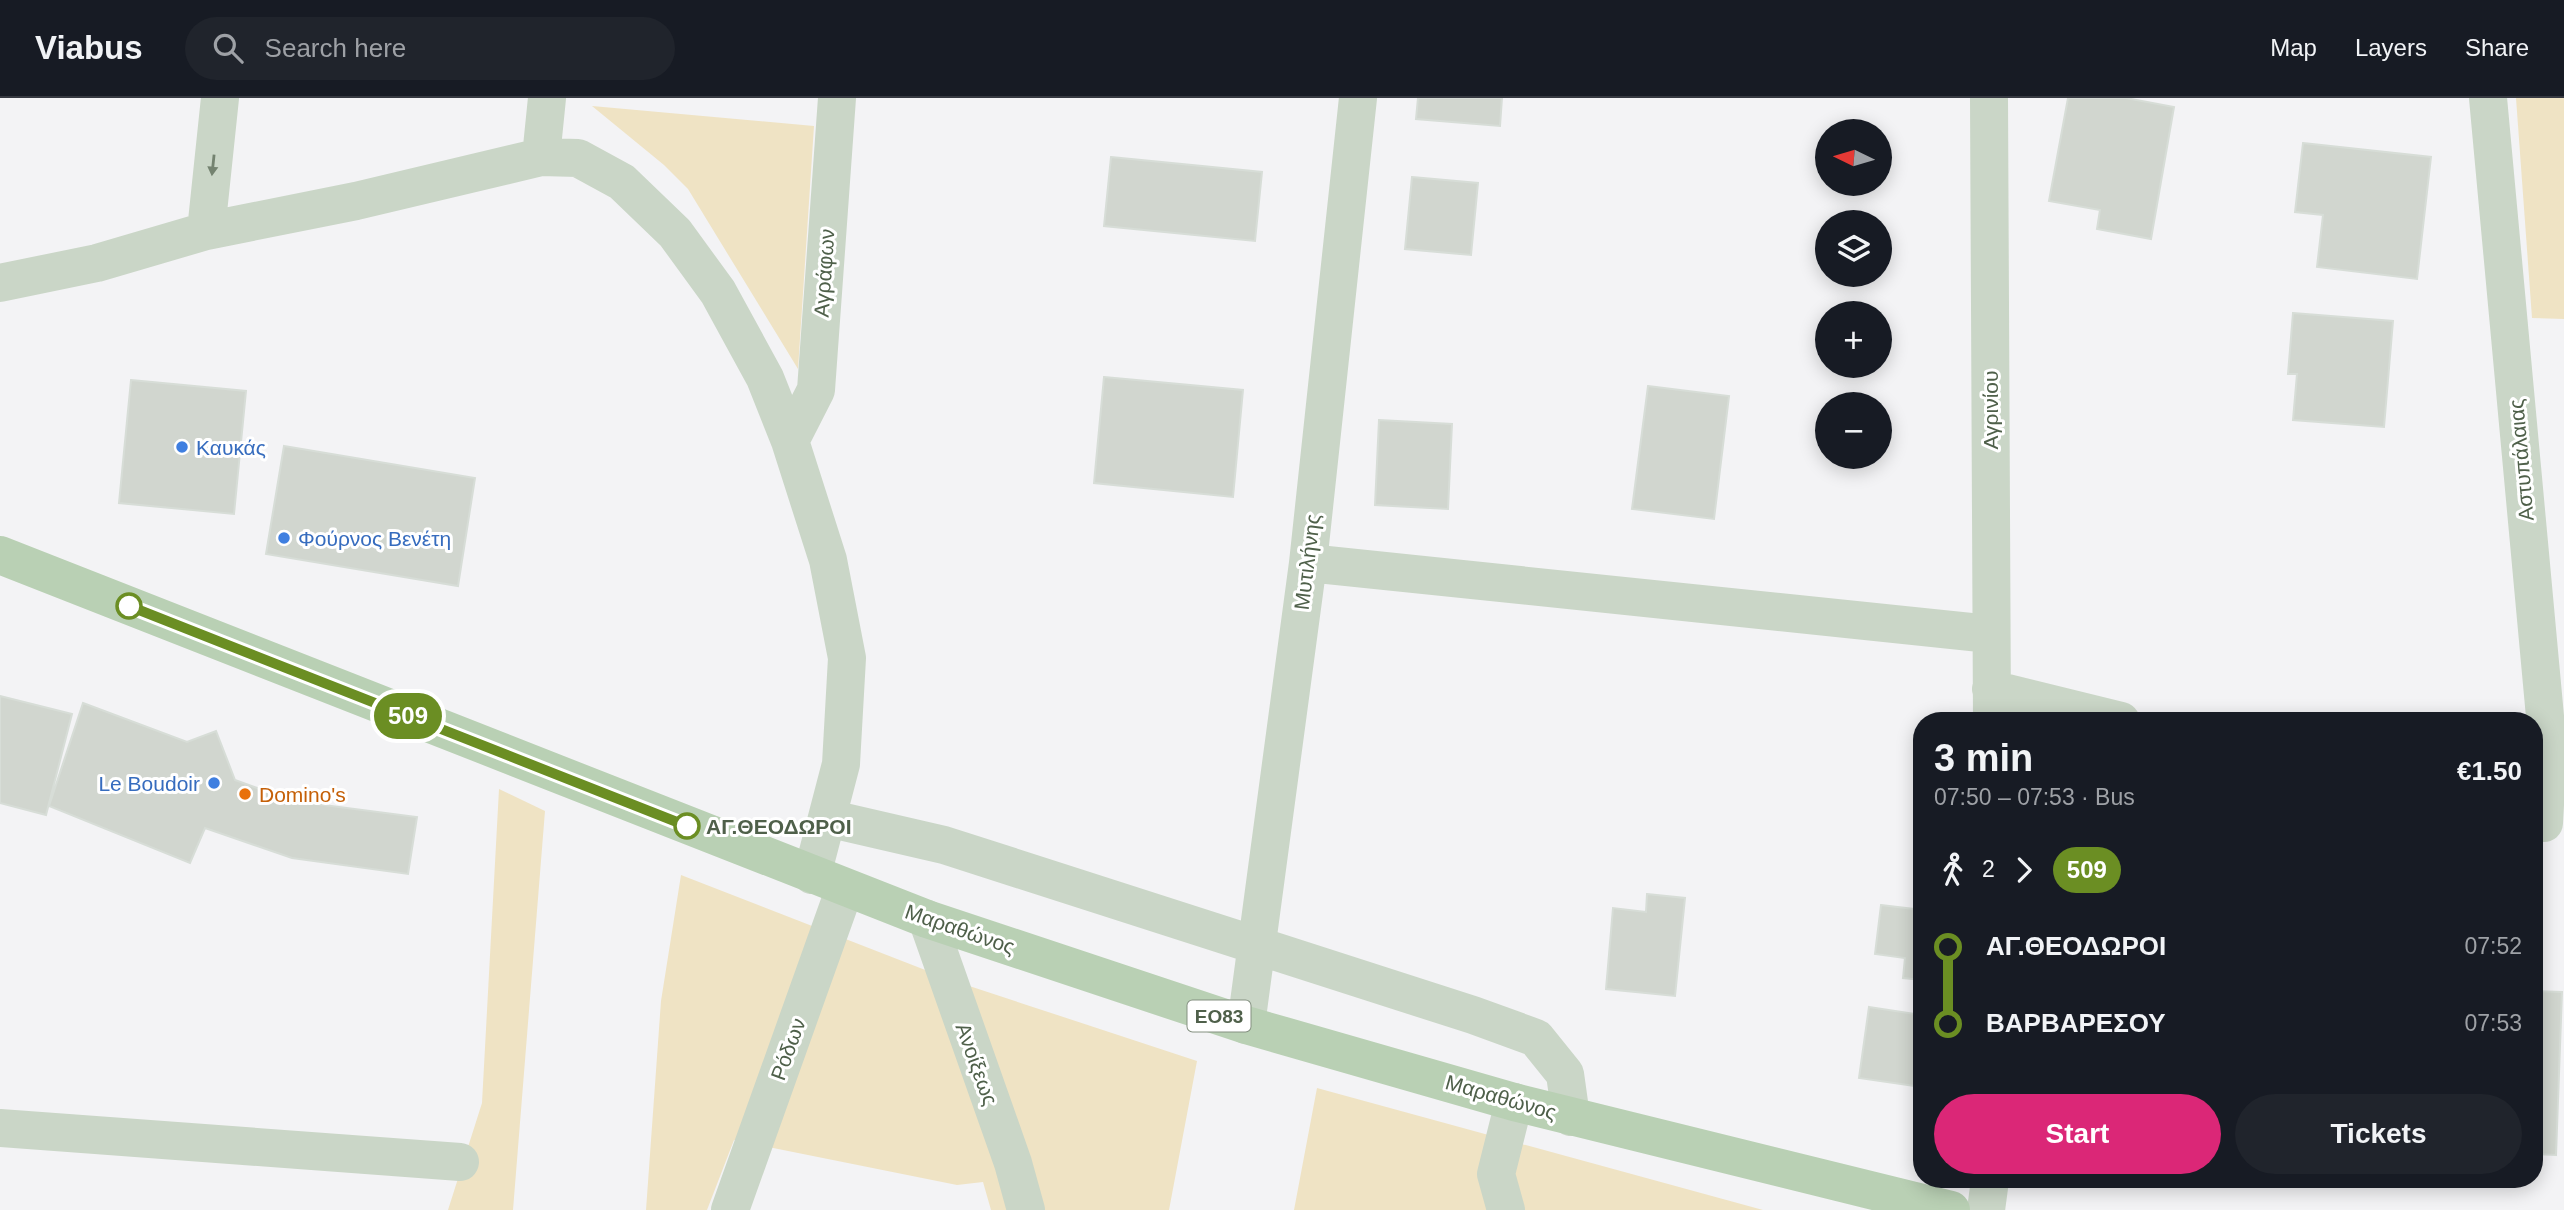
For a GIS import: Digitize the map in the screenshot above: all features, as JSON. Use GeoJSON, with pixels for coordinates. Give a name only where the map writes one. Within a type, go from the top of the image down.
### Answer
{"type":"FeatureCollection","features":[{"type":"Feature","properties":{"kind":"main road","name":"Μαραθώνος"},"geometry":{"type":"LineString","coordinates":[[0,555],[927,919],[1247,1025],[1514,1102],[1951,1210]]}},
{"type":"Feature","properties":{"kind":"street"},"geometry":{"type":"LineString","coordinates":[[206,231],[220,98]]}},
{"type":"Feature","properties":{"kind":"street"},"geometry":{"type":"LineString","coordinates":[[541,157],[547,98]]}},
{"type":"Feature","properties":{"kind":"street","name":"Αγράφων"},"geometry":{"type":"LineString","coordinates":[[790,442],[816,390],[837,98]]}},
{"type":"Feature","properties":{"kind":"street","name":"Μυτιλήνης"},"geometry":{"type":"LineString","coordinates":[[1247,1025],[1308,563],[1358,98]]}},
{"type":"Feature","properties":{"kind":"street","name":"Αγρινίου"},"geometry":{"type":"LineString","coordinates":[[1989,98],[1991,705]]}},
{"type":"Feature","properties":{"kind":"street","name":"Αστυπάλαιας"},"geometry":{"type":"LineString","coordinates":[[2483,99],[2548,749],[2547,824]]}},
{"type":"Feature","properties":{"kind":"street","name":"Ρόδων"},"geometry":{"type":"LineString","coordinates":[[0,283],[97,263],[206,231],[356,201],[541,157],[578,158],[622,182],[675,233],[718,292],[765,378],[790,442],[828,559],[847,657],[841,764],[827,818],[829,881],[730,1210]]}},
{"type":"Feature","properties":{"kind":"street"},"geometry":{"type":"LineString","coordinates":[[1308,563],[1990,634]]}},
{"type":"Feature","properties":{"kind":"street"},"geometry":{"type":"LineString","coordinates":[[1991,705],[2047,712]]}},
{"type":"Feature","properties":{"kind":"street"},"geometry":{"type":"LineString","coordinates":[[827,818],[944,845],[1473,1015],[1536,1038],[1565,1074],[1571,1117]]}},
{"type":"Feature","properties":{"kind":"street","name":"Ανοίξεως"},"geometry":{"type":"LineString","coordinates":[[927,919],[1013,1163],[1026,1210]]}},
{"type":"Feature","properties":{"kind":"street"},"geometry":{"type":"LineString","coordinates":[[1506,1210],[1496,1174],[1514,1102]]}},
{"type":"Feature","properties":{"kind":"street"},"geometry":{"type":"LineString","coordinates":[[0,1128],[460,1162]]}},
{"type":"Feature","properties":{"kind":"street"},"geometry":{"type":"LineString","coordinates":[[1986,1210],[1989,1188]]}},
{"type":"Feature","properties":{"kind":"shaded area"},"geometry":{"type":"Polygon","coordinates":[[[2516,98],[2564,98],[2564,319],[2532,318],[2516,98]]]}},
{"type":"Feature","properties":{"kind":"shaded area"},"geometry":{"type":"Polygon","coordinates":[[[592,106],[814,126],[798,369],[688,189],[664,165],[592,106]]]}},
{"type":"Feature","properties":{"kind":"shaded area"},"geometry":{"type":"Polygon","coordinates":[[[499,789],[545,811],[513,1210],[448,1210],[482,1103],[499,789]]]}},
{"type":"Feature","properties":{"kind":"shaded area"},"geometry":{"type":"Polygon","coordinates":[[[681,875],[951,980],[1197,1061],[1169,1210],[991,1210],[983,1182],[957,1185],[734,1140],[707,1210],[646,1210],[661,1001],[681,875]]]}},
{"type":"Feature","properties":{"kind":"shaded area"},"geometry":{"type":"Polygon","coordinates":[[[1317,1088],[1763,1210],[1294,1210],[1317,1088]]]}},
{"type":"Feature","properties":{"kind":"building"},"geometry":{"type":"Polygon","coordinates":[[[1418,98],[1502,98],[1500,126],[1416,119],[1418,98]]]}},
{"type":"Feature","properties":{"kind":"building"},"geometry":{"type":"Polygon","coordinates":[[[2068,98],[2126,98],[2174,107],[2151,239],[2097,229],[2100,210],[2049,201],[2068,98]]]}},
{"type":"Feature","properties":{"kind":"building"},"geometry":{"type":"Polygon","coordinates":[[[2303,143],[2431,157],[2417,279],[2317,267],[2323,215],[2295,212],[2303,143]]]}},
{"type":"Feature","properties":{"kind":"building"},"geometry":{"type":"Polygon","coordinates":[[[1111,157],[1262,172],[1255,241],[1104,226],[1111,157]]]}},
{"type":"Feature","properties":{"kind":"building"},"geometry":{"type":"Polygon","coordinates":[[[1412,177],[1478,183],[1471,255],[1405,249],[1412,177]]]}},
{"type":"Feature","properties":{"kind":"building"},"geometry":{"type":"Polygon","coordinates":[[[2293,313],[2393,321],[2384,427],[2293,420],[2297,374],[2288,374],[2293,313]]]}},
{"type":"Feature","properties":{"kind":"building"},"geometry":{"type":"Polygon","coordinates":[[[1104,377],[1243,390],[1233,497],[1094,483],[1104,377]]]}},
{"type":"Feature","properties":{"kind":"building","name":"Καυκάς"},"geometry":{"type":"Polygon","coordinates":[[[131,380],[246,391],[234,514],[119,503],[131,380]]]}},
{"type":"Feature","properties":{"kind":"building"},"geometry":{"type":"Polygon","coordinates":[[[1648,386],[1729,396],[1714,519],[1632,509],[1648,386]]]}},
{"type":"Feature","properties":{"kind":"building"},"geometry":{"type":"Polygon","coordinates":[[[1379,420],[1452,424],[1448,509],[1375,505],[1379,420]]]}},
{"type":"Feature","properties":{"kind":"building"},"geometry":{"type":"Polygon","coordinates":[[[284,446],[475,478],[458,586],[266,554],[284,446]]]}},
{"type":"Feature","properties":{"kind":"building"},"geometry":{"type":"Polygon","coordinates":[[[0,696],[72,714],[46,815],[0,803],[0,696]]]}},
{"type":"Feature","properties":{"kind":"building"},"geometry":{"type":"Polygon","coordinates":[[[83,703],[187,742],[216,731],[235,780],[293,801],[417,817],[408,874],[292,858],[205,828],[190,863],[49,806],[83,703]]]}},
{"type":"Feature","properties":{"kind":"building"},"geometry":{"type":"Polygon","coordinates":[[[1647,894],[1685,898],[1675,996],[1606,989],[1613,908],[1646,912],[1647,894]]]}},
{"type":"Feature","properties":{"kind":"building"},"geometry":{"type":"Polygon","coordinates":[[[1881,905],[1913,909],[1913,979],[1903,978],[1905,958],[1875,954],[1881,905]]]}},
{"type":"Feature","properties":{"kind":"building"},"geometry":{"type":"Polygon","coordinates":[[[2543,991],[2562,992],[2556,1155],[2543,1154],[2543,991]]]}},
{"type":"Feature","properties":{"kind":"building"},"geometry":{"type":"Polygon","coordinates":[[[1869,1007],[1913,1014],[1913,1086],[1859,1078],[1869,1007]]]}},
{"type":"Feature","properties":{"kind":"bus line","name":"509"},"geometry":{"type":"LineString","coordinates":[[129,606],[687,826]]}},
{"type":"Feature","properties":{"kind":"place","name":"Καυκάς"},"geometry":{"type":"Point","coordinates":[182,447]}},
{"type":"Feature","properties":{"kind":"place","name":"Φούρνος Βενέτη"},"geometry":{"type":"Point","coordinates":[284,538]}},
{"type":"Feature","properties":{"kind":"place","name":"Le Boudoir"},"geometry":{"type":"Point","coordinates":[214,783]}},
{"type":"Feature","properties":{"kind":"place","name":"Domino's"},"geometry":{"type":"Point","coordinates":[245,794]}},
{"type":"Feature","properties":{"kind":"place","name":"ΑΓ.ΘΕΟΔΩΡΟΙ"},"geometry":{"type":"Point","coordinates":[687,826]}}]}
